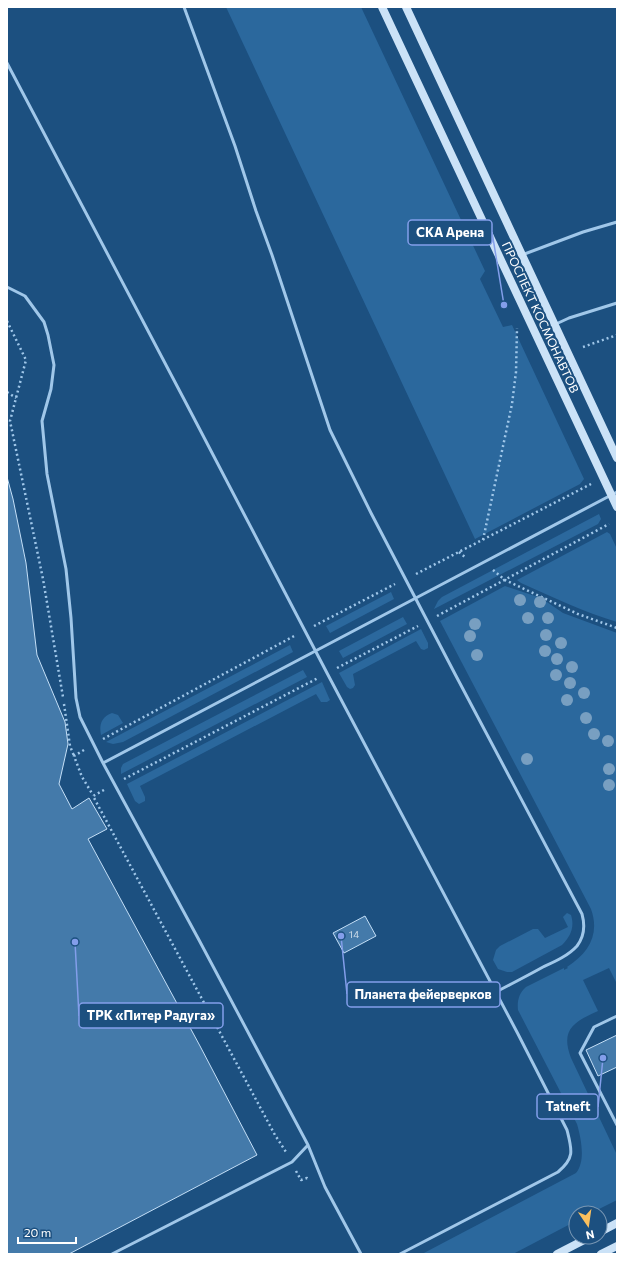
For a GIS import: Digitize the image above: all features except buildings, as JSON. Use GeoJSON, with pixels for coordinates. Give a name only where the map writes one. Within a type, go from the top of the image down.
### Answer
{"type":"FeatureCollection","features":[{"type":"Feature","properties":{"kind":"street","name":"ПРОСПЕКТ КОСМОНАВТОВ"},"geometry":{"type":"LineString","coordinates":[[382,7],[614,494],[617,507]]}},
{"type":"Feature","properties":{"kind":"street","name":"ПРОСПЕКТ КОСМОНАВТОВ"},"geometry":{"type":"LineString","coordinates":[[406,7],[617,458]]}},
{"type":"Feature","properties":{"kind":"street"},"geometry":{"type":"LineString","coordinates":[[608,1228],[617,1223]]}},
{"type":"Feature","properties":{"kind":"street"},"geometry":{"type":"LineString","coordinates":[[557,1254],[574,1245]]}},
{"type":"Feature","properties":{"kind":"street"},"geometry":{"type":"LineString","coordinates":[[601,1254],[617,1246]]}},
{"type":"Feature","properties":{"kind":"lane"},"geometry":{"type":"LineString","coordinates":[[184,7],[236,146],[256,211],[330,430],[416,598],[582,914],[584,922],[583,931],[576,947],[565,956],[496,992]]}},
{"type":"Feature","properties":{"kind":"lane"},"geometry":{"type":"LineString","coordinates":[[7,63],[327,674],[496,992],[567,1130],[571,1157],[566,1165],[558,1172],[400,1254]]}},
{"type":"Feature","properties":{"kind":"lane"},"geometry":{"type":"LineString","coordinates":[[522,255],[583,232],[617,222]]}},
{"type":"Feature","properties":{"kind":"lane"},"geometry":{"type":"LineString","coordinates":[[7,287],[25,296],[44,322],[53,358],[54,365],[51,389],[42,422],[47,474],[66,569],[76,698],[80,717],[103,763],[308,1145],[325,1187],[361,1254]]}},
{"type":"Feature","properties":{"kind":"lane"},"geometry":{"type":"LineString","coordinates":[[555,325],[569,318],[617,303]]}},
{"type":"Feature","properties":{"kind":"lane"},"geometry":{"type":"LineString","coordinates":[[103,763],[614,494]]}},
{"type":"Feature","properties":{"kind":"lane"},"geometry":{"type":"LineString","coordinates":[[617,1016],[594,1027],[580,1053],[617,1125]]}},
{"type":"Feature","properties":{"kind":"lane"},"geometry":{"type":"LineString","coordinates":[[112,1254],[292,1162],[308,1145]]}},
{"type":"Feature","properties":{"kind":"path"},"geometry":{"type":"LineString","coordinates":[[7,320],[26,360],[10,421],[43,579],[70,746],[82,777],[94,796],[274,1135],[283,1149]]}},
{"type":"Feature","properties":{"kind":"path"},"geometry":{"type":"LineString","coordinates":[[483,540],[512,404],[516,372],[517,325]]}},
{"type":"Feature","properties":{"kind":"path"},"geometry":{"type":"LineString","coordinates":[[583,347],[617,335]]}},
{"type":"Feature","properties":{"kind":"path"},"geometry":{"type":"LineString","coordinates":[[7,392],[16,398]]}},
{"type":"Feature","properties":{"kind":"path"},"geometry":{"type":"LineString","coordinates":[[416,574],[592,484]]}},
{"type":"Feature","properties":{"kind":"path"},"geometry":{"type":"LineString","coordinates":[[436,616],[609,524]]}},
{"type":"Feature","properties":{"kind":"path"},"geometry":{"type":"LineString","coordinates":[[488,560],[493,570],[505,580],[578,614],[617,628]]}},
{"type":"Feature","properties":{"kind":"path"},"geometry":{"type":"LineString","coordinates":[[102,740],[399,582]]}},
{"type":"Feature","properties":{"kind":"path"},"geometry":{"type":"LineString","coordinates":[[123,780],[420,625]]}},
{"type":"Feature","properties":{"kind":"path"},"geometry":{"type":"LineString","coordinates":[[74,756],[84,750]]}},
{"type":"Feature","properties":{"kind":"path"},"geometry":{"type":"LineString","coordinates":[[94,796],[104,790]]}},
{"type":"Feature","properties":{"kind":"shaded area"},"geometry":{"type":"Polygon","coordinates":[[[226,7],[361,7],[485,271],[480,279],[503,327],[512,325],[584,479],[580,484],[475,539],[226,7]]]}},
{"type":"Feature","properties":{"kind":"shaded area"},"geometry":{"type":"Polygon","coordinates":[[[599,514],[601,519],[598,524],[434,609],[442,597],[599,514]]]}},
{"type":"Feature","properties":{"kind":"shaded area"},"geometry":{"type":"Polygon","coordinates":[[[607,532],[610,534],[617,549],[617,622],[568,604],[517,580],[607,532]]]}},
{"type":"Feature","properties":{"kind":"shaded area"},"geometry":{"type":"Polygon","coordinates":[[[505,586],[541,598],[563,613],[617,633],[617,984],[609,968],[583,980],[598,1011],[576,1023],[568,1033],[567,1040],[571,1058],[617,1155],[617,1200],[607,1205],[568,1205],[568,1225],[513,1254],[422,1254],[576,1173],[579,1168],[582,1149],[577,1124],[518,1010],[518,1003],[520,995],[526,987],[564,968],[564,970],[568,968],[567,967],[581,956],[591,942],[594,927],[593,918],[591,909],[440,621],[505,586]]]}},
{"type":"Feature","properties":{"kind":"shaded area"},"geometry":{"type":"Polygon","coordinates":[[[391,592],[394,599],[330,633],[326,626],[391,592]]]}},
{"type":"Feature","properties":{"kind":"shaded area"},"geometry":{"type":"Polygon","coordinates":[[[403,617],[407,624],[343,658],[339,651],[403,617]]]}},
{"type":"Feature","properties":{"kind":"shaded area"},"geometry":{"type":"Polygon","coordinates":[[[421,629],[428,643],[428,648],[424,650],[421,649],[416,641],[353,674],[355,685],[350,689],[347,687],[339,673],[421,629]]]}},
{"type":"Feature","properties":{"kind":"shaded area"},"geometry":{"type":"Polygon","coordinates":[[[290,645],[293,652],[123,742],[113,744],[106,742],[290,645]]]}},
{"type":"Feature","properties":{"kind":"shaded area"},"geometry":{"type":"Polygon","coordinates":[[[303,670],[307,677],[121,774],[123,764],[303,670]]]}},
{"type":"Feature","properties":{"kind":"shaded area"},"geometry":{"type":"Polygon","coordinates":[[[322,682],[330,700],[327,702],[321,702],[316,694],[140,786],[145,797],[145,801],[139,804],[135,801],[127,784],[322,682]]]}},
{"type":"Feature","properties":{"kind":"shaded area"},"geometry":{"type":"Polygon","coordinates":[[[112,713],[118,715],[123,723],[101,735],[100,728],[103,719],[112,713]]]}},
{"type":"Feature","properties":{"kind":"shaded area"},"geometry":{"type":"Polygon","coordinates":[[[567,913],[571,915],[572,928],[567,939],[562,945],[512,972],[498,969],[493,960],[496,950],[500,946],[533,929],[538,929],[545,938],[568,927],[563,917],[567,913]]]}},
{"type":"Feature","properties":{"kind":"place","name":"СКА Арена"},"geometry":{"type":"Point","coordinates":[504,305]}},
{"type":"Feature","properties":{"kind":"place","name":"Планета фейерверков"},"geometry":{"type":"Point","coordinates":[341,936]}},
{"type":"Feature","properties":{"kind":"place","name":"ТРК «Питер Радуга»"},"geometry":{"type":"Point","coordinates":[75,942]}},
{"type":"Feature","properties":{"kind":"place","name":"Tatneft"},"geometry":{"type":"Point","coordinates":[603,1058]}}]}
